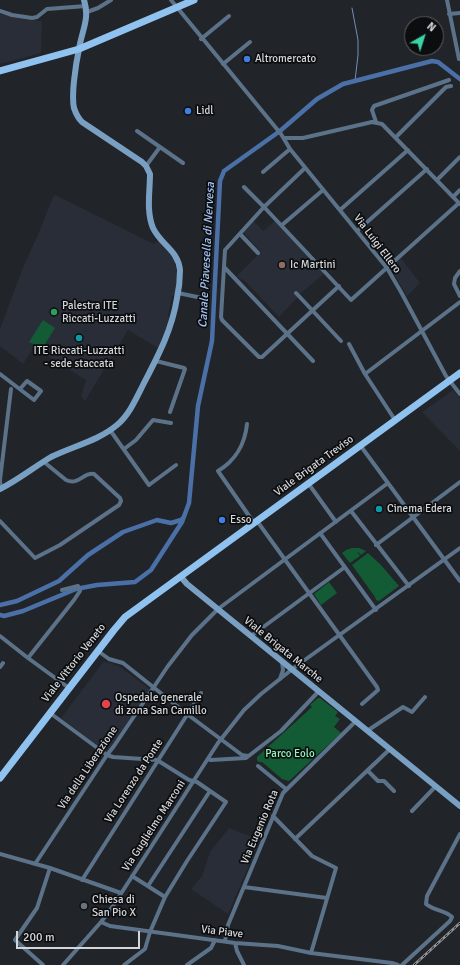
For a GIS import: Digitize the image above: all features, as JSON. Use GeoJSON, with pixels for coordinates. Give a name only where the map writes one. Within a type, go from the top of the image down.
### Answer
{"type":"FeatureCollection","features":[{"type":"Feature","properties":{"kind":"main road"},"geometry":{"type":"LineString","coordinates":[[0,71],[79,49],[194,0]]}},
{"type":"Feature","properties":{"kind":"main road","name":"Viale Brigata Treviso"},"geometry":{"type":"LineString","coordinates":[[181,577],[460,373]]}},
{"type":"Feature","properties":{"kind":"main road","name":"Viale Vittorio Veneto"},"geometry":{"type":"LineString","coordinates":[[0,778],[125,617],[181,577]]}},
{"type":"Feature","properties":{"kind":"street"},"geometry":{"type":"LineString","coordinates":[[0,11],[12,15],[32,18],[37,17],[47,9],[85,6],[111,0]]}},
{"type":"Feature","properties":{"kind":"street","name":"Via Luigi Ellero"},"geometry":{"type":"LineString","coordinates":[[171,0],[201,39],[276,128],[305,168],[387,268],[449,380],[460,394]]}},
{"type":"Feature","properties":{"kind":"street"},"geometry":{"type":"LineString","coordinates":[[448,0],[449,14],[459,59]]}},
{"type":"Feature","properties":{"kind":"street"},"geometry":{"type":"LineString","coordinates":[[11,389],[0,480],[1,489],[58,454],[95,439],[120,423],[129,410],[156,361],[171,327],[178,293],[180,270],[176,257],[155,232],[151,220],[149,210],[150,174],[146,166],[137,158],[82,122],[77,114],[74,102],[85,6]]}},
{"type":"Feature","properties":{"kind":"street"},"geometry":{"type":"LineString","coordinates":[[449,14],[460,13]]}},
{"type":"Feature","properties":{"kind":"street"},"geometry":{"type":"LineString","coordinates":[[201,39],[229,16]]}},
{"type":"Feature","properties":{"kind":"street"},"geometry":{"type":"LineString","coordinates":[[223,64],[250,42]]}},
{"type":"Feature","properties":{"kind":"street"},"geometry":{"type":"LineString","coordinates":[[376,122],[372,110],[374,106],[449,80]]}},
{"type":"Feature","properties":{"kind":"street"},"geometry":{"type":"LineString","coordinates":[[396,137],[446,87],[451,86]]}},
{"type":"Feature","properties":{"kind":"street"},"geometry":{"type":"LineString","coordinates":[[244,187],[351,300],[460,204],[385,126],[376,122],[368,122],[303,138],[282,136]]}},
{"type":"Feature","properties":{"kind":"street"},"geometry":{"type":"LineString","coordinates":[[137,131],[183,163]]}},
{"type":"Feature","properties":{"kind":"street"},"geometry":{"type":"LineString","coordinates":[[146,166],[160,148]]}},
{"type":"Feature","properties":{"kind":"street"},"geometry":{"type":"LineString","coordinates":[[263,172],[290,149]]}},
{"type":"Feature","properties":{"kind":"street"},"geometry":{"type":"LineString","coordinates":[[340,210],[408,150]]}},
{"type":"Feature","properties":{"kind":"street"},"geometry":{"type":"LineString","coordinates":[[437,180],[460,157]]}},
{"type":"Feature","properties":{"kind":"street"},"geometry":{"type":"LineString","coordinates":[[305,168],[264,207],[225,250],[220,317],[259,357],[262,357],[339,286]]}},
{"type":"Feature","properties":{"kind":"street"},"geometry":{"type":"LineString","coordinates":[[357,231],[427,169]]}},
{"type":"Feature","properties":{"kind":"street"},"geometry":{"type":"LineString","coordinates":[[282,226],[323,190]]}},
{"type":"Feature","properties":{"kind":"street"},"geometry":{"type":"LineString","coordinates":[[453,197],[460,190]]}},
{"type":"Feature","properties":{"kind":"street"},"geometry":{"type":"LineString","coordinates":[[240,234],[258,253]]}},
{"type":"Feature","properties":{"kind":"street"},"geometry":{"type":"LineString","coordinates":[[224,267],[313,361]]}},
{"type":"Feature","properties":{"kind":"street"},"geometry":{"type":"LineString","coordinates":[[460,271],[455,278],[454,284],[460,296]]}},
{"type":"Feature","properties":{"kind":"street"},"geometry":{"type":"LineString","coordinates":[[178,293],[207,300]]}},
{"type":"Feature","properties":{"kind":"street"},"geometry":{"type":"LineString","coordinates":[[296,293],[341,341]]}},
{"type":"Feature","properties":{"kind":"street"},"geometry":{"type":"LineString","coordinates":[[365,374],[460,302]]}},
{"type":"Feature","properties":{"kind":"street"},"geometry":{"type":"LineString","coordinates":[[349,344],[365,374],[395,420]]}},
{"type":"Feature","properties":{"kind":"street"},"geometry":{"type":"LineString","coordinates":[[156,361],[186,369],[170,412]]}},
{"type":"Feature","properties":{"kind":"street"},"geometry":{"type":"LineString","coordinates":[[0,374],[34,400],[40,391],[27,381],[20,389]]}},
{"type":"Feature","properties":{"kind":"street"},"geometry":{"type":"LineString","coordinates":[[124,449],[136,440],[152,420],[171,423]]}},
{"type":"Feature","properties":{"kind":"street"},"geometry":{"type":"LineString","coordinates":[[247,424],[242,446],[227,465],[218,470],[255,522],[285,559],[378,688],[362,704]]}},
{"type":"Feature","properties":{"kind":"street"},"geometry":{"type":"LineString","coordinates":[[110,430],[149,485],[176,465]]}},
{"type":"Feature","properties":{"kind":"street"},"geometry":{"type":"LineString","coordinates":[[360,445],[460,581]]}},
{"type":"Feature","properties":{"kind":"street"},"geometry":{"type":"LineString","coordinates":[[0,521],[35,558],[60,545],[119,505],[121,501],[120,498],[94,474],[90,473],[74,482],[70,482],[44,462]]}},
{"type":"Feature","properties":{"kind":"street"},"geometry":{"type":"LineString","coordinates":[[376,545],[460,482]]}},
{"type":"Feature","properties":{"kind":"street"},"geometry":{"type":"LineString","coordinates":[[308,483],[336,522]]}},
{"type":"Feature","properties":{"kind":"street","name":"Via della Liberazione"},"geometry":{"type":"LineString","coordinates":[[35,864],[106,755],[114,746],[168,666],[192,635],[218,609],[388,483]]}},
{"type":"Feature","properties":{"kind":"street"},"geometry":{"type":"LineString","coordinates":[[351,511],[409,586]]}},
{"type":"Feature","properties":{"kind":"street"},"geometry":{"type":"LineString","coordinates":[[320,533],[376,610]]}},
{"type":"Feature","properties":{"kind":"street","name":"Via Guglielmo Marconi"},"geometry":{"type":"LineString","coordinates":[[101,922],[122,893],[221,739],[244,710],[292,670],[460,548]]}},
{"type":"Feature","properties":{"kind":"street"},"geometry":{"type":"LineString","coordinates":[[251,636],[345,567]]}},
{"type":"Feature","properties":{"kind":"street"},"geometry":{"type":"LineString","coordinates":[[187,584],[189,571]]}},
{"type":"Feature","properties":{"kind":"street","name":"Viale Brigata Marche"},"geometry":{"type":"LineString","coordinates":[[181,577],[187,584],[460,806]]}},
{"type":"Feature","properties":{"kind":"street"},"geometry":{"type":"LineString","coordinates":[[28,658],[74,600],[79,589],[62,590]]}},
{"type":"Feature","properties":{"kind":"street"},"geometry":{"type":"LineString","coordinates":[[0,636],[69,688]]}},
{"type":"Feature","properties":{"kind":"street"},"geometry":{"type":"LineString","coordinates":[[98,651],[109,659],[123,663],[242,757]]}},
{"type":"Feature","properties":{"kind":"street"},"geometry":{"type":"LineString","coordinates":[[279,680],[283,670],[281,660]]}},
{"type":"Feature","properties":{"kind":"street"},"geometry":{"type":"LineString","coordinates":[[0,667],[3,663]]}},
{"type":"Feature","properties":{"kind":"street"},"geometry":{"type":"LineString","coordinates":[[208,759],[242,757],[245,759],[281,731],[319,691]]}},
{"type":"Feature","properties":{"kind":"street","name":"Via Lorenzo da Ponte"},"geometry":{"type":"LineString","coordinates":[[82,880],[201,693]]}},
{"type":"Feature","properties":{"kind":"street"},"geometry":{"type":"LineString","coordinates":[[368,731],[403,707],[412,712],[425,697]]}},
{"type":"Feature","properties":{"kind":"street"},"geometry":{"type":"LineString","coordinates":[[50,713],[106,755],[113,757],[157,760],[189,780],[194,781],[226,802],[187,861],[166,897],[150,932],[145,950],[124,965]]}},
{"type":"Feature","properties":{"kind":"street","name":"Via Eugenio Rota"},"geometry":{"type":"LineString","coordinates":[[225,942],[228,925],[282,795],[286,789],[356,721]]}},
{"type":"Feature","properties":{"kind":"street"},"geometry":{"type":"LineString","coordinates":[[295,839],[390,749]]}},
{"type":"Feature","properties":{"kind":"street"},"geometry":{"type":"LineString","coordinates":[[258,766],[286,789]]}},
{"type":"Feature","properties":{"kind":"street"},"geometry":{"type":"LineString","coordinates":[[368,771],[378,781],[384,780],[394,791]]}},
{"type":"Feature","properties":{"kind":"street"},"geometry":{"type":"LineString","coordinates":[[412,811],[436,786]]}},
{"type":"Feature","properties":{"kind":"street"},"geometry":{"type":"LineString","coordinates":[[148,886],[210,792]]}},
{"type":"Feature","properties":{"kind":"street"},"geometry":{"type":"LineString","coordinates":[[273,816],[314,858],[336,868],[311,953]]}},
{"type":"Feature","properties":{"kind":"street"},"geometry":{"type":"LineString","coordinates":[[402,965],[450,921],[452,917],[449,914],[431,908],[426,904],[427,896],[460,834]]}},
{"type":"Feature","properties":{"kind":"street"},"geometry":{"type":"LineString","coordinates":[[0,854],[50,868],[122,893]]}},
{"type":"Feature","properties":{"kind":"street"},"geometry":{"type":"LineString","coordinates":[[43,965],[14,940],[37,908],[50,868]]}},
{"type":"Feature","properties":{"kind":"street"},"geometry":{"type":"LineString","coordinates":[[132,876],[166,897]]}},
{"type":"Feature","properties":{"kind":"street"},"geometry":{"type":"LineString","coordinates":[[244,887],[327,898]]}},
{"type":"Feature","properties":{"kind":"street"},"geometry":{"type":"LineString","coordinates":[[63,965],[101,922]]}},
{"type":"Feature","properties":{"kind":"street","name":"Via Piave"},"geometry":{"type":"LineString","coordinates":[[101,922],[110,926],[150,932],[225,942],[278,946],[311,953],[398,965]]}},
{"type":"Feature","properties":{"kind":"street"},"geometry":{"type":"LineString","coordinates":[[187,965],[211,948],[215,940]]}},
{"type":"Feature","properties":{"kind":"street"},"geometry":{"type":"LineString","coordinates":[[235,943],[237,952],[244,965]]}},
{"type":"Feature","properties":{"kind":"shaded area"},"geometry":{"type":"Polygon","coordinates":[[[0,14],[42,21],[41,53],[0,64],[0,14]]]}},
{"type":"Feature","properties":{"kind":"shaded area"},"geometry":{"type":"Polygon","coordinates":[[[55,195],[154,244],[160,241],[162,246],[168,250],[174,259],[176,268],[177,276],[175,295],[172,296],[168,316],[171,318],[158,348],[128,330],[85,401],[81,396],[86,380],[34,347],[23,364],[0,346],[0,329],[22,270],[55,195]]]}},
{"type":"Feature","properties":{"kind":"shaded area","name":"Ic Martini"},"geometry":{"type":"Polygon","coordinates":[[[253,220],[263,231],[275,221],[324,274],[300,294],[312,307],[309,310],[298,297],[279,317],[244,280],[237,276],[261,252],[244,233],[253,220]]]}},
{"type":"Feature","properties":{"kind":"shaded area"},"geometry":{"type":"Polygon","coordinates":[[[401,258],[420,283],[407,296],[390,267],[401,258]]]}},
{"type":"Feature","properties":{"kind":"shaded area"},"geometry":{"type":"Polygon","coordinates":[[[453,390],[460,398],[460,451],[422,412],[453,390]]]}},
{"type":"Feature","properties":{"kind":"shaded area","name":"Ospedale generale di zona San Camillo"},"geometry":{"type":"Polygon","coordinates":[[[104,661],[106,665],[107,662],[114,664],[113,666],[116,665],[120,667],[150,689],[107,753],[61,718],[104,661]]]}},
{"type":"Feature","properties":{"kind":"shaded area"},"geometry":{"type":"Polygon","coordinates":[[[229,828],[260,840],[228,914],[191,889],[202,876],[210,852],[229,828]]]}},
{"type":"Feature","properties":{"kind":"green space"},"geometry":{"type":"Polygon","coordinates":[[[43,320],[55,328],[42,349],[29,342],[43,320]]]}},
{"type":"Feature","properties":{"kind":"green space"},"geometry":{"type":"Polygon","coordinates":[[[352,548],[359,548],[366,551],[361,555],[357,551],[360,556],[350,563],[342,553],[352,548]]]}},
{"type":"Feature","properties":{"kind":"green space"},"geometry":{"type":"Polygon","coordinates":[[[368,553],[381,565],[399,586],[379,601],[376,600],[352,565],[368,553]]]}},
{"type":"Feature","properties":{"kind":"green space"},"geometry":{"type":"Polygon","coordinates":[[[329,582],[337,593],[321,605],[314,594],[329,582]]]}},
{"type":"Feature","properties":{"kind":"green space","name":"Parco Eolo"},"geometry":{"type":"Polygon","coordinates":[[[318,698],[338,712],[335,716],[340,719],[334,727],[341,733],[289,781],[282,779],[262,762],[259,762],[257,757],[312,707],[310,705],[318,698]]]}},
{"type":"Feature","properties":{"kind":"waterway"},"geometry":{"type":"LineString","coordinates":[[352,8],[358,40],[355,81]]}},
{"type":"Feature","properties":{"kind":"waterway","name":"Canale Piavesella di Nervesa"},"geometry":{"type":"LineString","coordinates":[[0,615],[4,616],[23,611],[76,589],[97,585],[135,582],[151,570],[182,522],[189,503],[198,406],[212,341],[220,181],[224,171],[280,131],[317,99],[343,84],[432,61],[438,62],[460,79]]}},
{"type":"Feature","properties":{"kind":"waterway","name":"Canale Piavesella di Nervesa"},"geometry":{"type":"LineString","coordinates":[[0,605],[17,601],[59,581],[88,555],[123,532],[157,520],[171,523],[183,518]]}},
{"type":"Feature","properties":{"kind":"railway"},"geometry":{"type":"LineString","coordinates":[[414,965],[460,923]]}},
{"type":"Feature","properties":{"kind":"place","name":"Altromercato"},"geometry":{"type":"Point","coordinates":[247,59]}},
{"type":"Feature","properties":{"kind":"place","name":"Lidl"},"geometry":{"type":"Point","coordinates":[188,111]}},
{"type":"Feature","properties":{"kind":"place","name":"Ic Martini"},"geometry":{"type":"Point","coordinates":[282,265]}},
{"type":"Feature","properties":{"kind":"place","name":"Palestra ITE Riccati-Luzzatti"},"geometry":{"type":"Point","coordinates":[54,312]}},
{"type":"Feature","properties":{"kind":"place","name":"ITE Riccati-Luzzatti - sede staccata"},"geometry":{"type":"Point","coordinates":[79,338]}},
{"type":"Feature","properties":{"kind":"place","name":"Cinema Edera"},"geometry":{"type":"Point","coordinates":[379,509]}},
{"type":"Feature","properties":{"kind":"place","name":"Esso"},"geometry":{"type":"Point","coordinates":[222,520]}},
{"type":"Feature","properties":{"kind":"place","name":"Ospedale generale di zona San Camillo"},"geometry":{"type":"Point","coordinates":[106,704]}},
{"type":"Feature","properties":{"kind":"place","name":"Chiesa di San Pio X"},"geometry":{"type":"Point","coordinates":[84,906]}}]}
